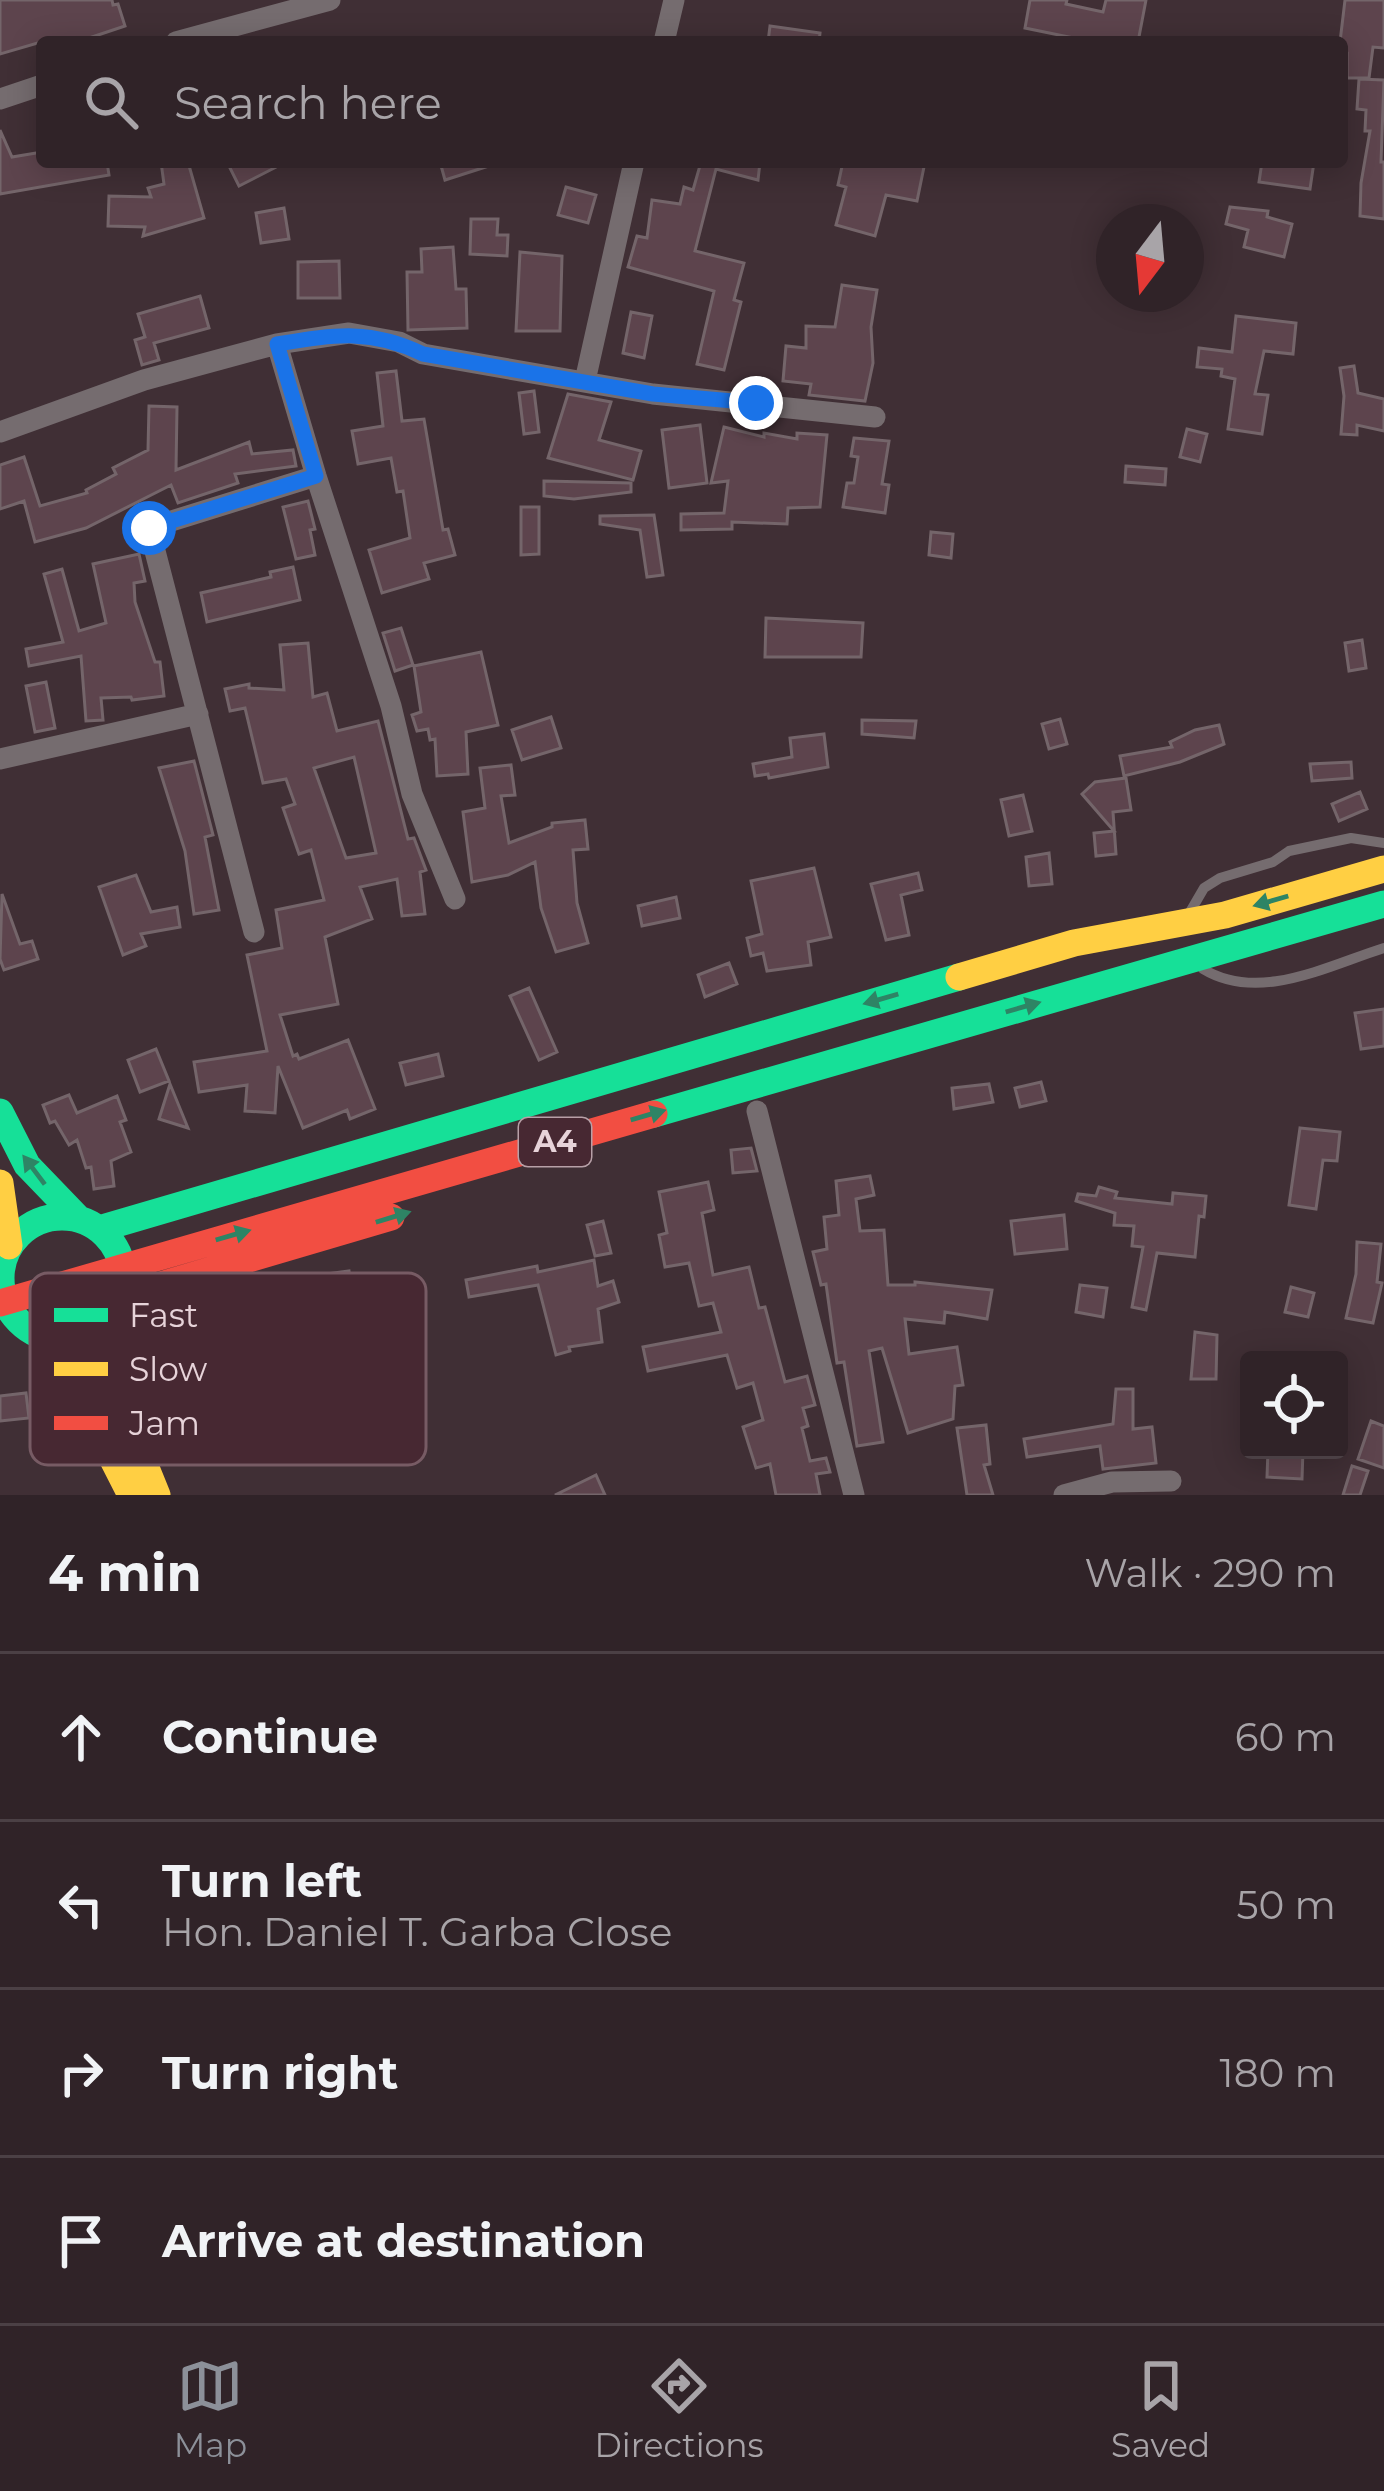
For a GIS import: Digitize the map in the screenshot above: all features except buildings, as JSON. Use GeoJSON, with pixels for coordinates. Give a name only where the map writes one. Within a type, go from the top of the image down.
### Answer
{"type":"FeatureCollection","features":[{"type":"Feature","properties":{"kind":"main road","name":"A4"},"geometry":{"type":"LineString","coordinates":[[3,1259],[27,1227],[52,1217],[89,1224],[1074,943],[1170,927],[1384,869]]}},
{"type":"Feature","properties":{"kind":"main road","name":"A4"},"geometry":{"type":"LineString","coordinates":[[3,1259],[1107,970],[1180,964],[1384,904]]}},
{"type":"Feature","properties":{"kind":"main road","name":"A4"},"geometry":{"type":"LineString","coordinates":[[100,1273],[1107,970],[1128,949],[1170,927]]}},
{"type":"Feature","properties":{"kind":"main road","name":"A4"},"geometry":{"type":"LineString","coordinates":[[205,1273],[1087,1014],[1180,964]]}},
{"type":"Feature","properties":{"kind":"main road"},"geometry":{"type":"LineString","coordinates":[[0,1112],[27,1165],[112,1242],[121,1260],[121,1273]]}},
{"type":"Feature","properties":{"kind":"main road"},"geometry":{"type":"LineString","coordinates":[[0,1183],[0,1278],[4,1297],[25,1333]]}},
{"type":"Feature","properties":{"kind":"main road","name":"A4"},"geometry":{"type":"LineString","coordinates":[[0,1303],[30,1294]]}},
{"type":"Feature","properties":{"kind":"main road"},"geometry":{"type":"LineString","coordinates":[[111,1465],[131,1495]]}},
{"type":"Feature","properties":{"kind":"main road"},"geometry":{"type":"LineString","coordinates":[[145,1465],[157,1495]]}},
{"type":"Feature","properties":{"kind":"street"},"geometry":{"type":"LineString","coordinates":[[198,36],[330,0]]}},
{"type":"Feature","properties":{"kind":"street"},"geometry":{"type":"LineString","coordinates":[[665,36],[674,0]]}},
{"type":"Feature","properties":{"kind":"street"},"geometry":{"type":"LineString","coordinates":[[0,99],[36,87]]}},
{"type":"Feature","properties":{"kind":"street"},"geometry":{"type":"LineString","coordinates":[[585,381],[633,168]]}},
{"type":"Feature","properties":{"kind":"street"},"geometry":{"type":"LineString","coordinates":[[0,432],[144,380],[277,344],[349,333],[399,342],[423,354],[653,394],[875,417]]}},
{"type":"Feature","properties":{"kind":"street"},"geometry":{"type":"LineString","coordinates":[[277,344],[392,706],[412,794],[454,899]]}},
{"type":"Feature","properties":{"kind":"street"},"geometry":{"type":"LineString","coordinates":[[254,932],[149,528],[316,476]]}},
{"type":"Feature","properties":{"kind":"street"},"geometry":{"type":"LineString","coordinates":[[0,759],[198,713]]}},
{"type":"Feature","properties":{"kind":"street"},"geometry":{"type":"LineString","coordinates":[[757,1111],[854,1495]]}},
{"type":"Feature","properties":{"kind":"street"},"geometry":{"type":"LineString","coordinates":[[1064,1495],[1112,1482],[1171,1481]]}},
{"type":"Feature","properties":{"kind":"lane"},"geometry":{"type":"LineString","coordinates":[[1170,927],[1204,888],[1220,878],[1318,843],[1351,838],[1384,842]]}},
{"type":"Feature","properties":{"kind":"lane"},"geometry":{"type":"LineString","coordinates":[[1180,964],[1245,986],[1274,983],[1384,948]]}},
{"type":"Feature","properties":{"kind":"traffic: fast"},"geometry":{"type":"LineString","coordinates":[[654,1114],[1384,904]]}},
{"type":"Feature","properties":{"kind":"traffic: fast"},"geometry":{"type":"LineString","coordinates":[[99,1229],[959,977]]}},
{"type":"Feature","properties":{"kind":"traffic: fast"},"geometry":{"type":"LineString","coordinates":[[0,1112],[27,1165],[79,1219]]}},
{"type":"Feature","properties":{"kind":"traffic: fast"},"geometry":{"type":"LineString","coordinates":[[30,1329],[12,1312],[1,1278],[6,1255],[28,1228],[50,1218],[85,1222],[112,1244],[123,1273]]}},
{"type":"Feature","properties":{"kind":"traffic: slow"},"geometry":{"type":"LineString","coordinates":[[959,977],[1074,943],[1225,915],[1384,869]]}},
{"type":"Feature","properties":{"kind":"traffic: slow"},"geometry":{"type":"LineString","coordinates":[[0,1183],[9,1246]]}},
{"type":"Feature","properties":{"kind":"traffic: slow"},"geometry":{"type":"LineString","coordinates":[[116,1465],[131,1495]]}},
{"type":"Feature","properties":{"kind":"traffic: slow"},"geometry":{"type":"LineString","coordinates":[[145,1465],[157,1495]]}},
{"type":"Feature","properties":{"kind":"traffic: jam"},"geometry":{"type":"LineString","coordinates":[[104,1273],[654,1114]]}},
{"type":"Feature","properties":{"kind":"traffic: jam"},"geometry":{"type":"LineString","coordinates":[[201,1273],[391,1217]]}},
{"type":"Feature","properties":{"kind":"traffic: jam"},"geometry":{"type":"LineString","coordinates":[[0,1303],[30,1294]]}},
{"type":"Feature","properties":{"kind":"route"},"geometry":{"type":"LineString","coordinates":[[149,528],[316,476],[277,344],[349,333],[399,342],[423,354],[653,394],[756,403]]}}]}
